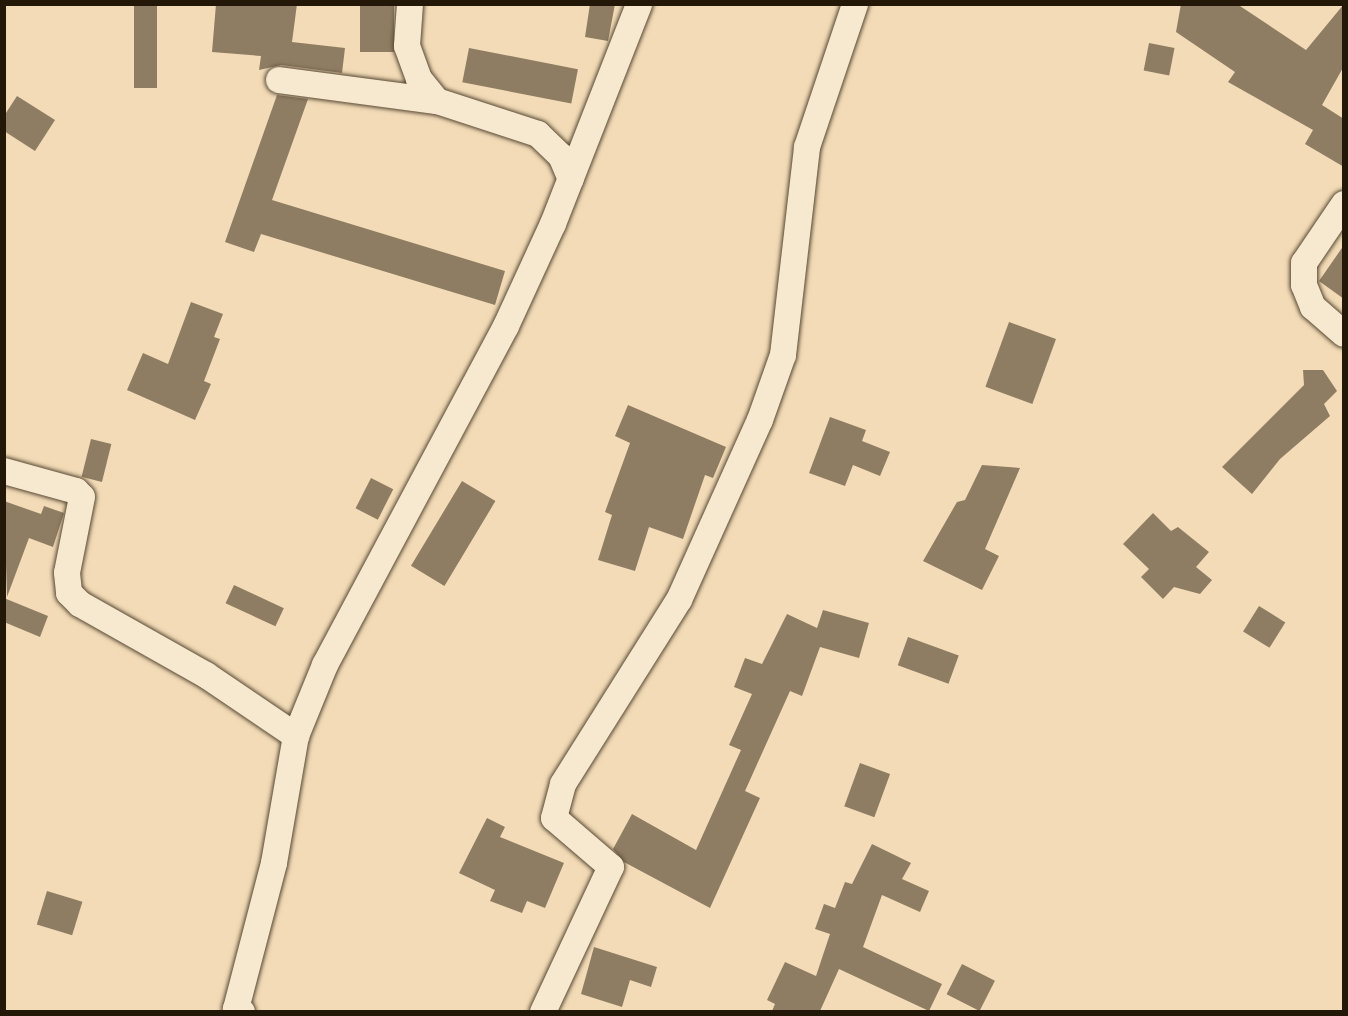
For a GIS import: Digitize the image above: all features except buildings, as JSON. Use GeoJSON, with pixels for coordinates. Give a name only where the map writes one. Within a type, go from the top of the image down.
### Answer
{"type":"FeatureCollection","features":[{"type":"Feature","properties":{"kind":"street"},"geometry":{"type":"LineString","coordinates":[[410,4],[407,46],[419,79],[438,101]]}},
{"type":"Feature","properties":{"kind":"street"},"geometry":{"type":"LineString","coordinates":[[242,1011],[236,1009],[274,863],[296,736],[325,665],[472,396],[570,179],[639,4]]}},
{"type":"Feature","properties":{"kind":"street"},"geometry":{"type":"LineString","coordinates":[[543,1011],[611,867],[554,818],[563,784],[679,600],[760,420],[783,355],[807,147],[855,4]]}},
{"type":"Feature","properties":{"kind":"street"},"geometry":{"type":"LineString","coordinates":[[279,80],[438,101],[538,134],[561,156],[570,179]]}},
{"type":"Feature","properties":{"kind":"street"},"geometry":{"type":"LineString","coordinates":[[1344,204],[1304,262],[1304,285],[1313,307],[1344,334]]}},
{"type":"Feature","properties":{"kind":"street"},"geometry":{"type":"LineString","coordinates":[[4,471],[76,491],[82,497],[67,573],[69,594],[80,604],[206,675],[296,736]]}}]}
